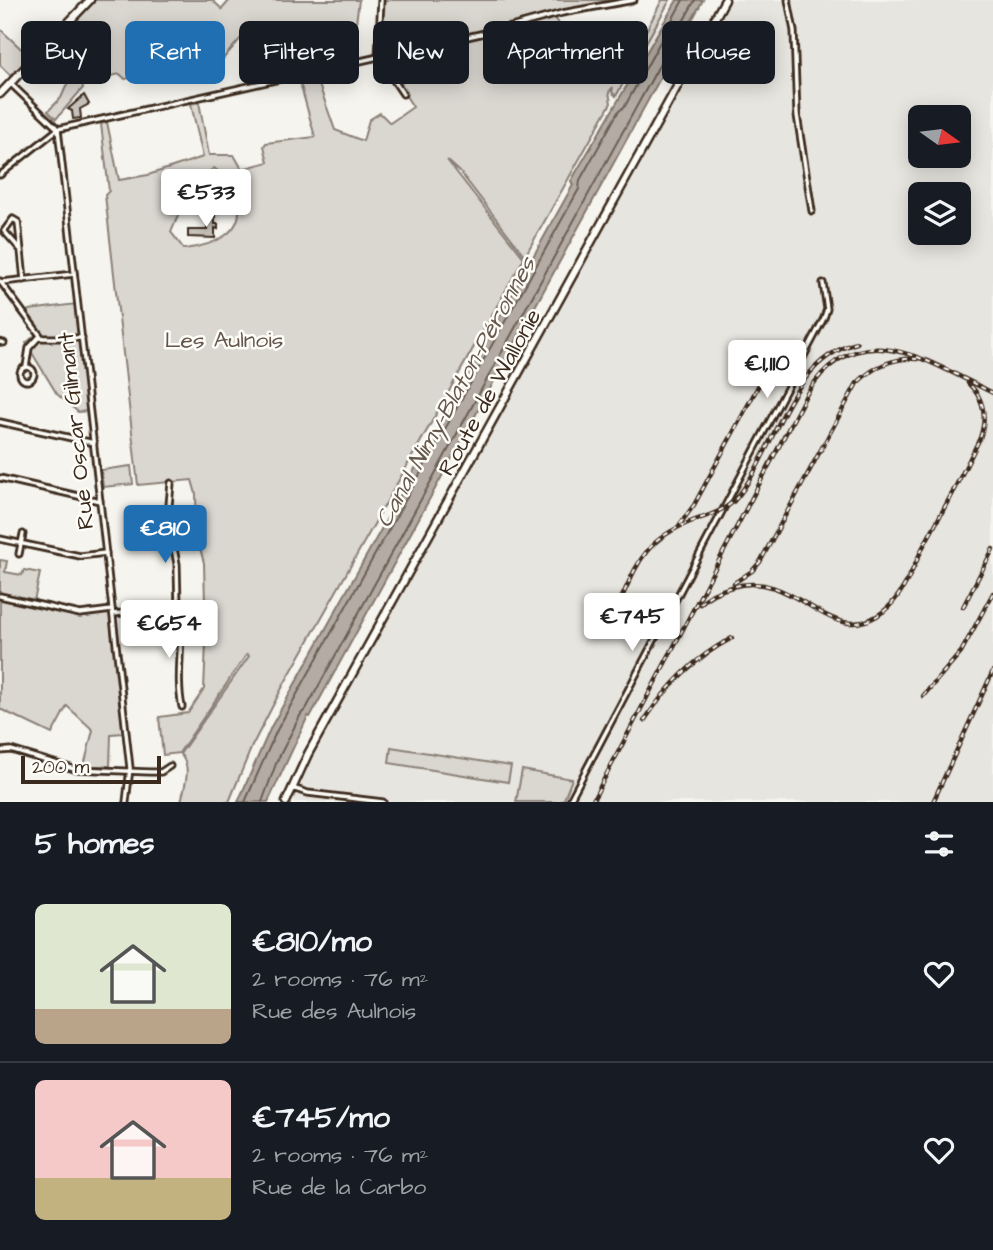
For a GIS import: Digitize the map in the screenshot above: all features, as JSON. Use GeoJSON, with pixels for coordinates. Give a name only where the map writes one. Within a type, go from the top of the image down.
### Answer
{"type":"FeatureCollection","features":[{"type":"Feature","properties":{"kind":"main road"},"geometry":{"type":"LineString","coordinates":[[0,94],[90,0]]}},
{"type":"Feature","properties":{"kind":"main road","name":"Route de Wallonie"},"geometry":{"type":"LineString","coordinates":[[286,802],[308,754],[726,0]]}},
{"type":"Feature","properties":{"kind":"street"},"geometry":{"type":"LineString","coordinates":[[380,21],[381,0]]}},
{"type":"Feature","properties":{"kind":"street"},"geometry":{"type":"LineString","coordinates":[[469,35],[562,13],[634,0]]}},
{"type":"Feature","properties":{"kind":"street"},"geometry":{"type":"LineString","coordinates":[[788,0],[794,31],[797,115],[812,211]]}},
{"type":"Feature","properties":{"kind":"street"},"geometry":{"type":"LineString","coordinates":[[0,175],[58,129],[373,58]]}},
{"type":"Feature","properties":{"kind":"street"},"geometry":{"type":"LineString","coordinates":[[10,83],[58,129]]}},
{"type":"Feature","properties":{"kind":"street"},"geometry":{"type":"LineString","coordinates":[[396,84],[403,94]]}},
{"type":"Feature","properties":{"kind":"street","name":"Rue Oscar Gilmant"},"geometry":{"type":"LineString","coordinates":[[58,129],[131,772],[126,802]]}},
{"type":"Feature","properties":{"kind":"street"},"geometry":{"type":"LineString","coordinates":[[20,249],[4,233],[13,219],[18,222],[24,280]]}},
{"type":"Feature","properties":{"kind":"street"},"geometry":{"type":"LineString","coordinates":[[0,282],[75,274]]}},
{"type":"Feature","properties":{"kind":"street"},"geometry":{"type":"LineString","coordinates":[[0,282],[39,335],[52,340],[82,338]]}},
{"type":"Feature","properties":{"kind":"street"},"geometry":{"type":"LineString","coordinates":[[569,802],[824,318],[827,309],[823,284]]}},
{"type":"Feature","properties":{"kind":"street"},"geometry":{"type":"LineString","coordinates":[[26,367],[29,348],[39,335]]}},
{"type":"Feature","properties":{"kind":"street"},"geometry":{"type":"LineString","coordinates":[[0,422],[94,443]]}},
{"type":"Feature","properties":{"kind":"street"},"geometry":{"type":"LineString","coordinates":[[0,478],[100,501]]}},
{"type":"Feature","properties":{"kind":"street"},"geometry":{"type":"LineString","coordinates":[[171,483],[168,517],[177,564],[178,607],[182,631],[179,693],[182,707]]}},
{"type":"Feature","properties":{"kind":"street"},"geometry":{"type":"LineString","coordinates":[[19,554],[23,534]]}},
{"type":"Feature","properties":{"kind":"street"},"geometry":{"type":"LineString","coordinates":[[0,539],[80,556],[106,553]]}},
{"type":"Feature","properties":{"kind":"street"},"geometry":{"type":"LineString","coordinates":[[0,596],[80,614],[178,607]]}},
{"type":"Feature","properties":{"kind":"street"},"geometry":{"type":"LineString","coordinates":[[0,751],[11,750],[74,769],[161,772],[170,766]]}},
{"type":"Feature","properties":{"kind":"street"},"geometry":{"type":"LineString","coordinates":[[292,788],[383,802]]}},
{"type":"Feature","properties":{"kind":"shaded area"},"geometry":{"type":"Polygon","coordinates":[[[731,0],[993,0],[993,802],[290,802],[319,742],[684,84],[775,84],[775,21],[719,21],[731,0]]]}},
{"type":"Feature","properties":{"kind":"green space"},"geometry":{"type":"Polygon","coordinates":[[[94,0],[212,0],[222,9],[230,0],[359,0],[356,21],[239,21],[239,40],[225,56],[225,21],[125,21],[125,79],[120,74],[111,76],[111,21],[73,21],[94,0]]]}},
{"type":"Feature","properties":{"kind":"green space"},"geometry":{"type":"Polygon","coordinates":[[[382,0],[611,0],[610,3],[530,21],[483,21],[483,32],[469,35],[469,21],[381,21],[382,0]]]}},
{"type":"Feature","properties":{"kind":"green space"},"geometry":{"type":"Polygon","coordinates":[[[662,0],[670,0],[648,39],[648,27],[662,0]]]}},
{"type":"Feature","properties":{"kind":"green space"},"geometry":{"type":"Polygon","coordinates":[[[555,17],[557,21],[538,21],[555,17]]]}},
{"type":"Feature","properties":{"kind":"green space"},"geometry":{"type":"Polygon","coordinates":[[[0,29],[21,49],[21,67],[12,77],[0,65],[0,29]]]}},
{"type":"Feature","properties":{"kind":"green space","name":"Les Aulnois"},"geometry":{"type":"Polygon","coordinates":[[[483,34],[483,84],[623,84],[616,96],[612,92],[613,87],[609,92],[611,103],[525,256],[460,172],[447,160],[524,258],[283,686],[252,746],[229,802],[181,802],[187,771],[180,754],[249,656],[247,654],[179,753],[163,755],[159,717],[188,713],[204,689],[204,563],[197,537],[196,494],[192,480],[138,485],[105,195],[109,191],[101,124],[107,122],[119,180],[148,175],[203,157],[191,104],[199,102],[209,155],[234,155],[242,169],[268,162],[264,146],[266,143],[315,137],[300,84],[319,84],[335,130],[363,141],[369,120],[380,113],[390,123],[413,107],[400,84],[469,84],[469,37],[483,34]],[[214,168],[190,187],[178,187],[176,193],[181,196],[179,214],[171,232],[184,249],[216,241],[232,229],[239,210],[234,188],[228,179],[214,168]]]}},
{"type":"Feature","properties":{"kind":"green space"},"geometry":{"type":"Polygon","coordinates":[[[67,84],[82,84],[83,88],[56,119],[48,111],[61,98],[67,84]]]}},
{"type":"Feature","properties":{"kind":"green space"},"geometry":{"type":"Polygon","coordinates":[[[76,304],[88,411],[78,412],[57,394],[26,343],[39,332],[25,313],[29,310],[76,304]]]}},
{"type":"Feature","properties":{"kind":"green space"},"geometry":{"type":"Polygon","coordinates":[[[131,466],[133,484],[103,487],[101,470],[131,466]]]}},
{"type":"Feature","properties":{"kind":"green space"},"geometry":{"type":"Polygon","coordinates":[[[0,560],[7,561],[5,572],[22,575],[24,570],[40,573],[33,606],[82,617],[110,613],[123,733],[111,734],[110,766],[84,766],[93,730],[67,706],[52,734],[0,709],[0,560]]]}},
{"type":"Feature","properties":{"kind":"green space"},"geometry":{"type":"Polygon","coordinates":[[[391,747],[511,766],[508,782],[389,763],[391,747]]]}},
{"type":"Feature","properties":{"kind":"green space"},"geometry":{"type":"Polygon","coordinates":[[[522,770],[572,779],[564,799],[560,802],[516,802],[522,770]]]}},
{"type":"Feature","properties":{"kind":"water"},"geometry":{"type":"Polygon","coordinates":[[[677,0],[703,0],[691,21],[665,21],[677,0]]]}},
{"type":"Feature","properties":{"kind":"water"},"geometry":{"type":"Polygon","coordinates":[[[662,26],[662,75],[310,717],[308,716],[268,802],[238,802],[271,727],[573,185],[571,181],[628,84],[648,84],[648,50],[662,26]]]}},
{"type":"Feature","properties":{"kind":"building"},"geometry":{"type":"Polygon","coordinates":[[[84,95],[89,104],[80,109],[81,118],[73,119],[72,111],[68,109],[84,95]]]}},
{"type":"Feature","properties":{"kind":"building"},"geometry":{"type":"Polygon","coordinates":[[[207,213],[215,213],[218,229],[215,228],[215,238],[188,237],[188,230],[207,230],[207,213]]]}},
{"type":"Feature","properties":{"kind":"railway"},"geometry":{"type":"LineString","coordinates":[[616,610],[642,557],[651,547],[674,530],[719,511],[734,501],[749,481],[798,388],[814,369],[833,353],[857,343]]}},
{"type":"Feature","properties":{"kind":"railway"},"geometry":{"type":"LineString","coordinates":[[592,802],[806,395],[826,369],[848,354],[870,349],[894,351],[944,368],[993,393]]}},
{"type":"Feature","properties":{"kind":"railway"},"geometry":{"type":"LineString","coordinates":[[680,524],[694,505],[775,355]]}},
{"type":"Feature","properties":{"kind":"railway"},"geometry":{"type":"LineString","coordinates":[[734,583],[760,562],[857,383],[884,364],[917,359]]}},
{"type":"Feature","properties":{"kind":"railway"},"geometry":{"type":"LineString","coordinates":[[700,604],[710,595],[723,590],[755,584],[776,588],[830,617],[847,623],[865,621],[884,611],[897,598],[907,581],[980,438],[983,409],[978,395],[968,383]]}},
{"type":"Feature","properties":{"kind":"railway"},"geometry":{"type":"LineString","coordinates":[[963,607],[993,549]]}},
{"type":"Feature","properties":{"kind":"railway"},"geometry":{"type":"LineString","coordinates":[[923,696],[961,652],[993,593]]}},
{"type":"Feature","properties":{"kind":"railway"},"geometry":{"type":"LineString","coordinates":[[644,721],[683,674],[706,654],[732,638]]}},
{"type":"Feature","properties":{"kind":"railway"},"geometry":{"type":"LineString","coordinates":[[933,802],[993,671]]}},
{"type":"Feature","properties":{"kind":"water label","name":"Canal Nimy-Blaton-Péronnes"},"geometry":{"type":"Point","coordinates":[455,392]}}]}
